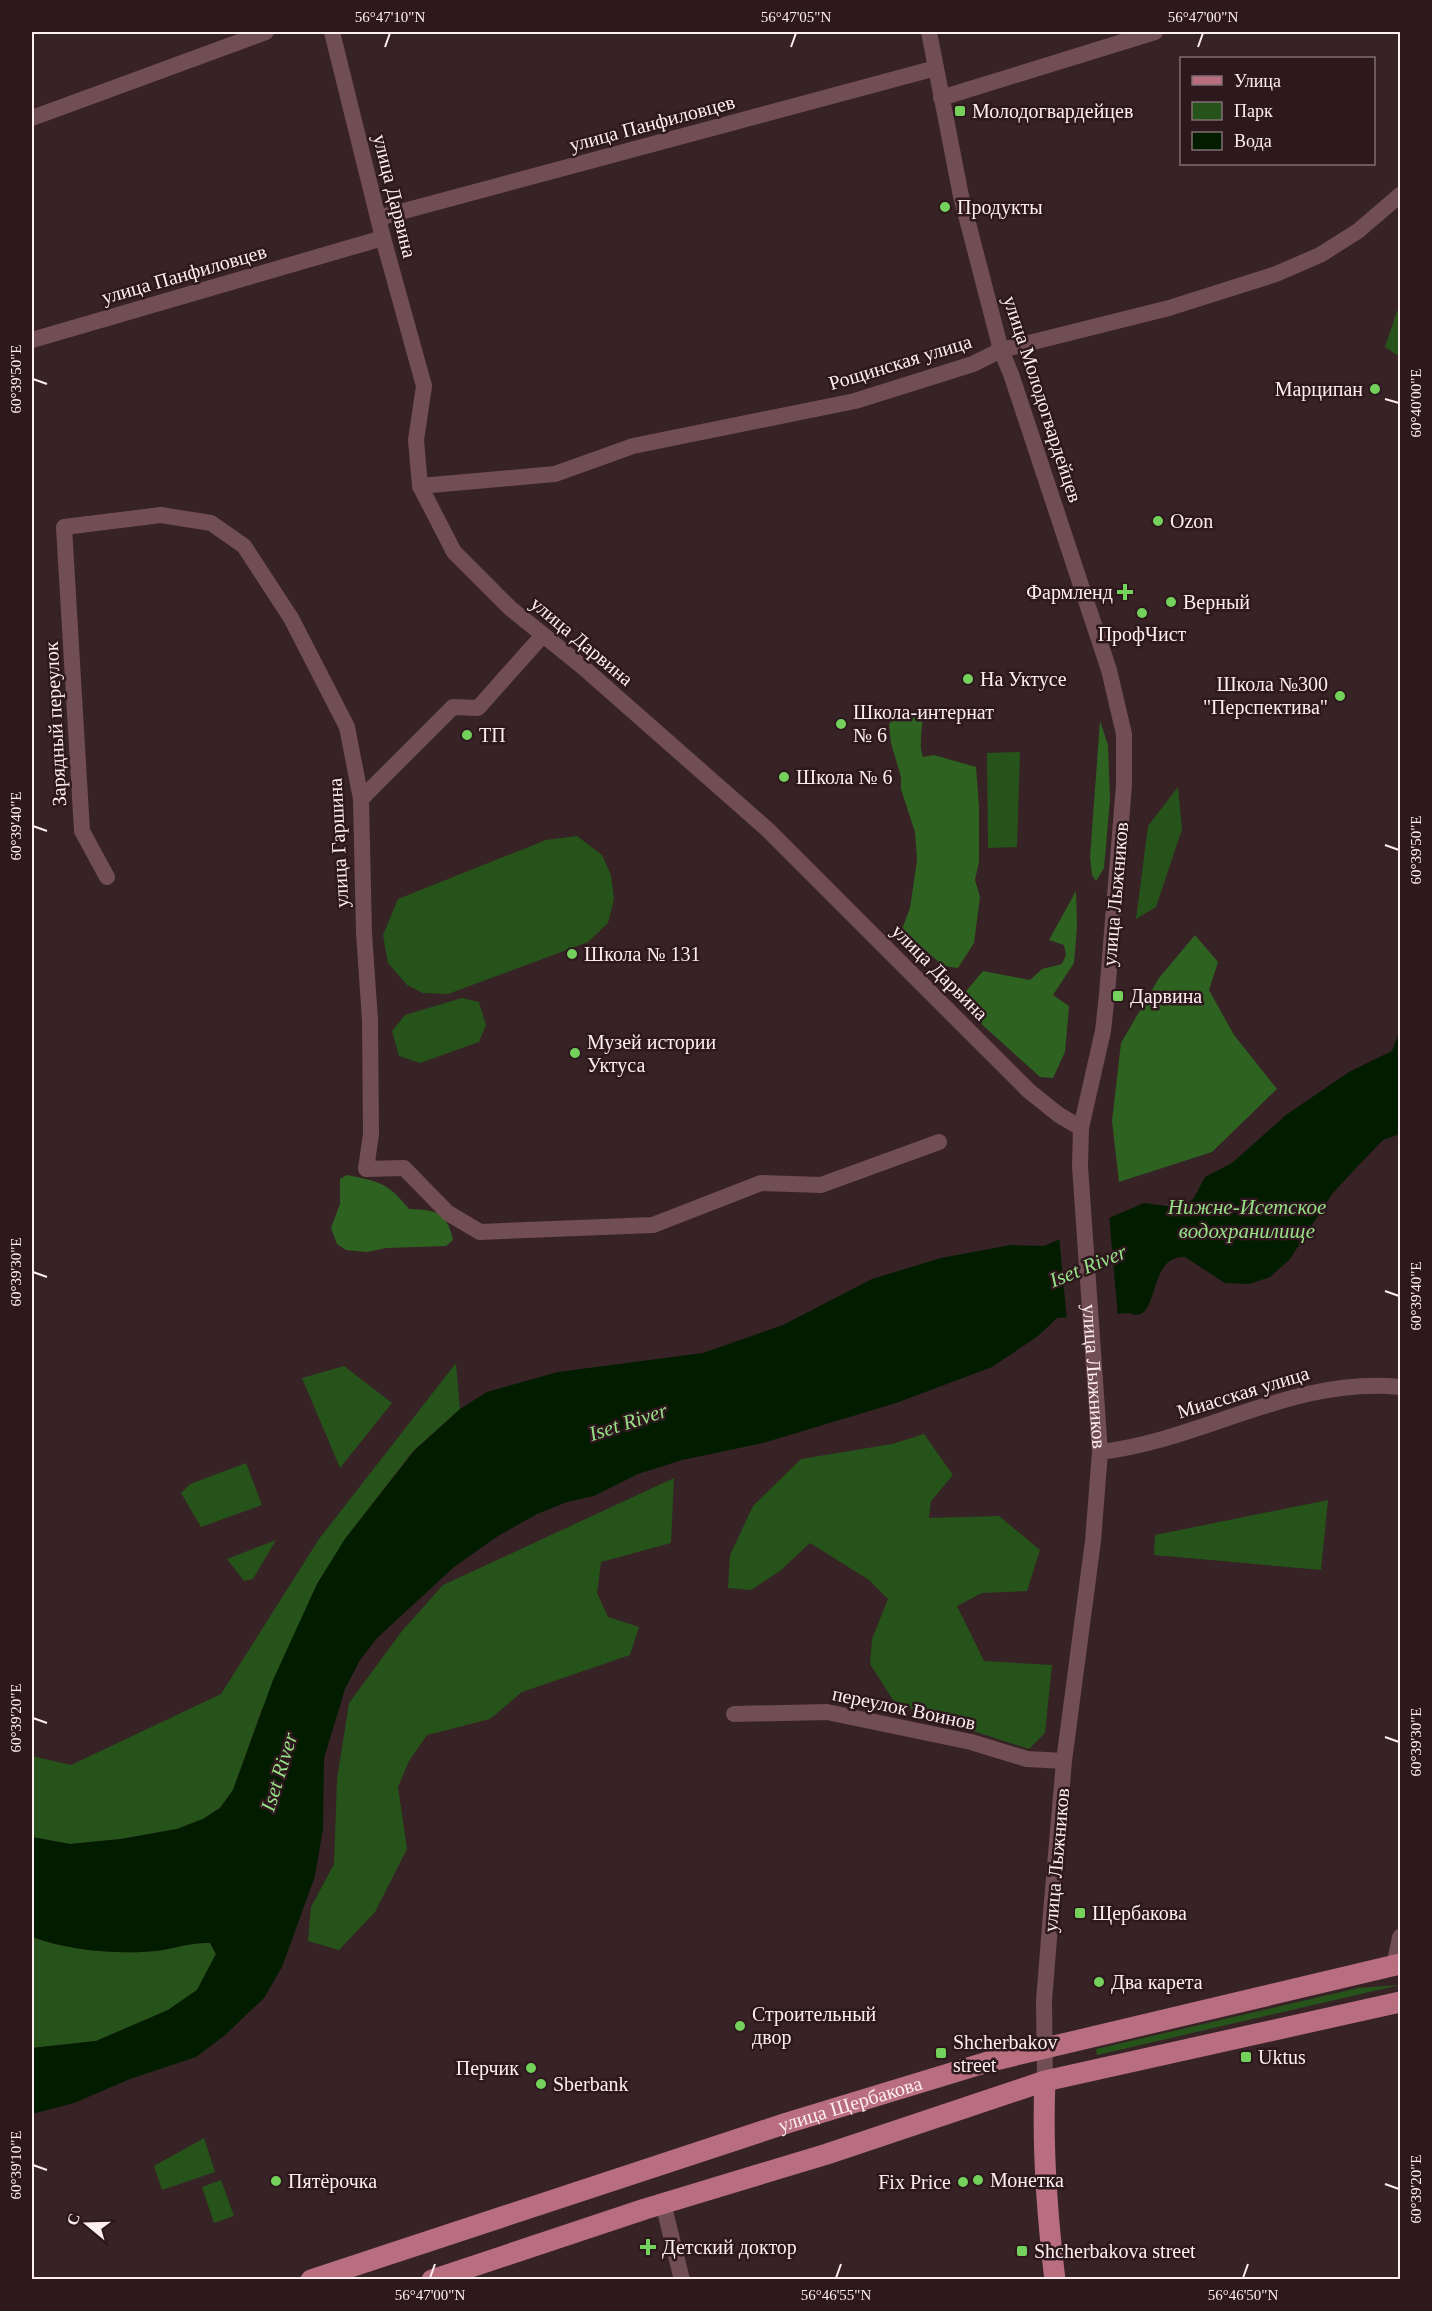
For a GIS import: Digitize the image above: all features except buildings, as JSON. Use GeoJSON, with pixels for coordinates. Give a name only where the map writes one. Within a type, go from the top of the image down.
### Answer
{"type":"FeatureCollection","features":[{"type":"Feature","properties":{"kind":"main road","name":"улица Щербакова"},"geometry":{"type":"LineString","coordinates":[[311,2280],[787,2123],[991,2061],[1397,1965]]}},
{"type":"Feature","properties":{"kind":"main road","name":"улица Щербакова"},"geometry":{"type":"LineString","coordinates":[[432,2280],[663,2203],[827,2154],[1045,2081],[1401,2002]]}},
{"type":"Feature","properties":{"kind":"main road"},"geometry":{"type":"LineString","coordinates":[[1045,2081],[1044,2115],[1050,2248],[1055,2280]]}},
{"type":"Feature","properties":{"kind":"street"},"geometry":{"type":"LineString","coordinates":[[32,118],[266,32]]}},
{"type":"Feature","properties":{"kind":"street","name":"улица Дарвина"},"geometry":{"type":"LineString","coordinates":[[332,32],[383,238],[424,386],[416,440],[420,486],[454,552],[510,608],[584,668],[768,830],[1029,1091],[1059,1115],[1081,1128]]}},
{"type":"Feature","properties":{"kind":"street","name":"улица Молодогвардейцев"},"geometry":{"type":"LineString","coordinates":[[929,32],[961,196],[1001,350],[1011,374],[1109,670]]}},
{"type":"Feature","properties":{"kind":"street"},"geometry":{"type":"LineString","coordinates":[[941,98],[1155,32]]}},
{"type":"Feature","properties":{"kind":"street","name":"улица Панфиловцев"},"geometry":{"type":"LineString","coordinates":[[378,218],[936,69]]}},
{"type":"Feature","properties":{"kind":"street","name":"Рощинская улица"},"geometry":{"type":"LineString","coordinates":[[420,486],[555,474],[633,446],[855,401],[973,364],[1001,350],[1168,308],[1276,274],[1320,255],[1358,231],[1401,195]]}},
{"type":"Feature","properties":{"kind":"street","name":"улица Панфиловцев"},"geometry":{"type":"LineString","coordinates":[[32,340],[383,238]]}},
{"type":"Feature","properties":{"kind":"street","name":"Зарядный переулок"},"geometry":{"type":"LineString","coordinates":[[107,877],[82,831],[64,527],[161,515],[211,523]]}},
{"type":"Feature","properties":{"kind":"street","name":"улица Гаршина"},"geometry":{"type":"LineString","coordinates":[[211,523],[244,546],[291,618],[347,727],[361,799],[364,933],[370,1020],[371,1134],[366,1169],[404,1168],[448,1213],[480,1232],[653,1225],[761,1183],[820,1185],[939,1142]]}},
{"type":"Feature","properties":{"kind":"street"},"geometry":{"type":"LineString","coordinates":[[361,799],[453,707],[478,708],[543,635]]}},
{"type":"Feature","properties":{"kind":"street","name":"улица Лыжников"},"geometry":{"type":"LineString","coordinates":[[1043,2049],[1045,1990],[1064,1761],[1093,1541],[1100,1452],[1081,1128],[1106,1003],[1124,785],[1124,734],[1109,670]]}},
{"type":"Feature","properties":{"kind":"street","name":"Миасская улица"},"geometry":{"type":"LineString","coordinates":[[1100,1452],[1167,1437],[1307,1392],[1377,1384],[1401,1387]]}},
{"type":"Feature","properties":{"kind":"street","name":"переулок Воинов"},"geometry":{"type":"LineString","coordinates":[[734,1714],[827,1712],[971,1742],[1027,1759],[1064,1761]]}},
{"type":"Feature","properties":{"kind":"street"},"geometry":{"type":"LineString","coordinates":[[1397,1965],[1401,1937]]}},
{"type":"Feature","properties":{"kind":"street"},"geometry":{"type":"LineString","coordinates":[[1043,2049],[1045,2081]]}},
{"type":"Feature","properties":{"kind":"street"},"geometry":{"type":"LineString","coordinates":[[663,2203],[682,2280]]}},
{"type":"Feature","properties":{"kind":"green space"},"geometry":{"type":"Polygon","coordinates":[[[1400,308],[1400,357],[1385,347],[1400,308]]]}},
{"type":"Feature","properties":{"kind":"green space"},"geometry":{"type":"Polygon","coordinates":[[[923,711],[921,741],[923,757],[934,755],[976,767],[979,862],[975,880],[980,897],[974,943],[958,968],[943,966],[902,929],[910,908],[917,860],[915,832],[901,789],[901,777],[891,743],[889,724],[895,717],[923,711]]]}},
{"type":"Feature","properties":{"kind":"green space"},"geometry":{"type":"Polygon","coordinates":[[[1100,721],[1108,745],[1110,800],[1104,868],[1096,881],[1092,875],[1090,858],[1100,721]]]}},
{"type":"Feature","properties":{"kind":"green space"},"geometry":{"type":"Polygon","coordinates":[[[1020,752],[1017,847],[988,848],[987,753],[1020,752]]]}},
{"type":"Feature","properties":{"kind":"green space"},"geometry":{"type":"Polygon","coordinates":[[[1178,787],[1182,829],[1156,907],[1136,919],[1148,826],[1178,787]]]}},
{"type":"Feature","properties":{"kind":"green space"},"geometry":{"type":"Polygon","coordinates":[[[577,836],[602,855],[611,875],[614,899],[608,923],[588,942],[448,994],[423,993],[407,985],[388,963],[383,935],[398,899],[546,840],[577,836]]]}},
{"type":"Feature","properties":{"kind":"green space"},"geometry":{"type":"Polygon","coordinates":[[[1076,891],[1077,926],[1074,963],[1053,995],[1069,1006],[1065,1052],[1053,1078],[1040,1077],[957,1002],[983,971],[1030,980],[1042,969],[1062,964],[1066,955],[1064,945],[1049,940],[1076,891]]]}},
{"type":"Feature","properties":{"kind":"green space"},"geometry":{"type":"Polygon","coordinates":[[[1195,935],[1218,962],[1209,990],[1234,1035],[1277,1089],[1212,1152],[1119,1182],[1112,1121],[1121,1043],[1159,978],[1195,935]]]}},
{"type":"Feature","properties":{"kind":"green space"},"geometry":{"type":"Polygon","coordinates":[[[462,998],[479,1002],[486,1025],[479,1042],[420,1063],[399,1056],[392,1031],[405,1015],[462,998]]]}},
{"type":"Feature","properties":{"kind":"green space"},"geometry":{"type":"Polygon","coordinates":[[[347,1175],[382,1184],[395,1193],[409,1209],[426,1210],[439,1214],[447,1223],[453,1240],[446,1246],[386,1248],[367,1252],[346,1250],[337,1244],[331,1228],[340,1204],[340,1179],[347,1175]]]}},
{"type":"Feature","properties":{"kind":"green space"},"geometry":{"type":"Polygon","coordinates":[[[456,1363],[460,1409],[413,1451],[345,1539],[317,1584],[261,1712],[233,1790],[220,1808],[203,1819],[177,1829],[121,1839],[70,1844],[32,1837],[32,1756],[71,1765],[221,1694],[319,1539],[456,1363]]]}},
{"type":"Feature","properties":{"kind":"green space"},"geometry":{"type":"Polygon","coordinates":[[[344,1366],[392,1403],[340,1468],[302,1378],[344,1366]]]}},
{"type":"Feature","properties":{"kind":"green space"},"geometry":{"type":"Polygon","coordinates":[[[924,1434],[953,1475],[931,1501],[929,1518],[999,1516],[1040,1550],[1027,1591],[982,1593],[957,1606],[984,1661],[1052,1665],[1045,1733],[1029,1749],[924,1715],[893,1700],[870,1664],[872,1639],[888,1599],[869,1580],[810,1543],[780,1571],[751,1590],[728,1588],[730,1555],[753,1506],[801,1459],[892,1444],[924,1434]]]}},
{"type":"Feature","properties":{"kind":"green space"},"geometry":{"type":"Polygon","coordinates":[[[246,1463],[262,1505],[201,1527],[181,1493],[190,1484],[246,1463]]]}},
{"type":"Feature","properties":{"kind":"green space"},"geometry":{"type":"Polygon","coordinates":[[[674,1478],[671,1543],[601,1562],[597,1593],[608,1617],[639,1627],[630,1655],[522,1692],[490,1719],[427,1735],[409,1761],[398,1787],[407,1849],[375,1912],[339,1950],[308,1941],[311,1907],[334,1864],[337,1779],[349,1703],[402,1631],[443,1585],[674,1478]]]}},
{"type":"Feature","properties":{"kind":"green space"},"geometry":{"type":"Polygon","coordinates":[[[1328,1500],[1321,1570],[1154,1555],[1155,1535],[1328,1500]]]}},
{"type":"Feature","properties":{"kind":"green space"},"geometry":{"type":"Polygon","coordinates":[[[276,1540],[253,1579],[244,1581],[227,1559],[276,1540]]]}},
{"type":"Feature","properties":{"kind":"green space"},"geometry":{"type":"Polygon","coordinates":[[[32,1937],[76,1948],[124,1952],[155,1951],[210,1943],[216,1954],[197,1990],[168,2010],[96,2041],[32,2048],[32,1937]]]}},
{"type":"Feature","properties":{"kind":"green space"},"geometry":{"type":"Polygon","coordinates":[[[1400,1985],[1097,2055],[1096,2049],[1358,1988],[1400,1985]]]}},
{"type":"Feature","properties":{"kind":"green space"},"geometry":{"type":"Polygon","coordinates":[[[204,2138],[215,2172],[162,2190],[154,2166],[204,2138]]]}},
{"type":"Feature","properties":{"kind":"green space"},"geometry":{"type":"Polygon","coordinates":[[[221,2180],[234,2216],[214,2223],[202,2187],[221,2180]]]}},
{"type":"Feature","properties":{"kind":"water"},"geometry":{"type":"Polygon","coordinates":[[[1400,1030],[1400,1134],[1383,1140],[1332,1194],[1290,1259],[1270,1277],[1249,1284],[1225,1283],[1185,1257],[1173,1259],[1164,1266],[1146,1310],[1139,1314],[1057,1318],[1038,1336],[992,1367],[896,1403],[763,1443],[682,1460],[638,1474],[594,1496],[567,1502],[537,1514],[498,1536],[454,1567],[377,1638],[360,1660],[345,1689],[324,1758],[323,1828],[315,1876],[282,1967],[264,1998],[224,2036],[196,2057],[130,2079],[74,2103],[32,2114],[32,2048],[96,2041],[168,2010],[197,1990],[216,1954],[210,1943],[155,1951],[124,1952],[76,1948],[32,1937],[32,1837],[70,1844],[121,1839],[177,1829],[203,1819],[220,1808],[233,1790],[273,1680],[317,1584],[345,1539],[414,1451],[460,1409],[487,1392],[558,1372],[703,1353],[783,1325],[872,1279],[941,1258],[1011,1245],[1044,1246],[1144,1203],[1182,1208],[1194,1198],[1205,1177],[1232,1163],[1286,1115],[1349,1072],[1392,1051],[1400,1030]]]}},
{"type":"Feature","properties":{"kind":"pier"},"geometry":{"type":"Polygon","coordinates":[[[1109,1214],[1118,1317],[1067,1321],[1059,1236],[1109,1214]]]}},
{"type":"Feature","properties":{"kind":"place","name":"Молодогвардейцев"},"geometry":{"type":"Point","coordinates":[960,111]}},
{"type":"Feature","properties":{"kind":"place","name":"Продукты"},"geometry":{"type":"Point","coordinates":[945,207]}},
{"type":"Feature","properties":{"kind":"place","name":"Марципан"},"geometry":{"type":"Point","coordinates":[1375,389]}},
{"type":"Feature","properties":{"kind":"place","name":"Ozon"},"geometry":{"type":"Point","coordinates":[1158,521]}},
{"type":"Feature","properties":{"kind":"place","name":"Фармленд"},"geometry":{"type":"Point","coordinates":[1125,592]}},
{"type":"Feature","properties":{"kind":"place","name":"Верный"},"geometry":{"type":"Point","coordinates":[1171,602]}},
{"type":"Feature","properties":{"kind":"place","name":"ПрофЧист"},"geometry":{"type":"Point","coordinates":[1142,613]}},
{"type":"Feature","properties":{"kind":"place","name":"На Уктусе"},"geometry":{"type":"Point","coordinates":[968,679]}},
{"type":"Feature","properties":{"kind":"place","name":"Школа №300 \"Перспектива\""},"geometry":{"type":"Point","coordinates":[1340,696]}},
{"type":"Feature","properties":{"kind":"place","name":"Школа-интернат № 6"},"geometry":{"type":"Point","coordinates":[841,724]}},
{"type":"Feature","properties":{"kind":"place","name":"ТП"},"geometry":{"type":"Point","coordinates":[467,735]}},
{"type":"Feature","properties":{"kind":"place","name":"Школа № 6"},"geometry":{"type":"Point","coordinates":[784,777]}},
{"type":"Feature","properties":{"kind":"place","name":"Школа № 131"},"geometry":{"type":"Point","coordinates":[572,954]}},
{"type":"Feature","properties":{"kind":"place","name":"Дарвина"},"geometry":{"type":"Point","coordinates":[1118,996]}},
{"type":"Feature","properties":{"kind":"place","name":"Музей истории Уктуса"},"geometry":{"type":"Point","coordinates":[575,1053]}},
{"type":"Feature","properties":{"kind":"place","name":"Щербакова"},"geometry":{"type":"Point","coordinates":[1080,1913]}},
{"type":"Feature","properties":{"kind":"place","name":"Два карета"},"geometry":{"type":"Point","coordinates":[1099,1982]}},
{"type":"Feature","properties":{"kind":"place","name":"Строительный двор"},"geometry":{"type":"Point","coordinates":[740,2026]}},
{"type":"Feature","properties":{"kind":"place","name":"Shcherbakov street"},"geometry":{"type":"Point","coordinates":[941,2053]}},
{"type":"Feature","properties":{"kind":"place","name":"Uktus"},"geometry":{"type":"Point","coordinates":[1246,2057]}},
{"type":"Feature","properties":{"kind":"place","name":"Перчик"},"geometry":{"type":"Point","coordinates":[531,2068]}},
{"type":"Feature","properties":{"kind":"place","name":"Sberbank"},"geometry":{"type":"Point","coordinates":[541,2084]}},
{"type":"Feature","properties":{"kind":"place","name":"Монетка"},"geometry":{"type":"Point","coordinates":[978,2180]}},
{"type":"Feature","properties":{"kind":"place","name":"Пятёрочка"},"geometry":{"type":"Point","coordinates":[276,2181]}},
{"type":"Feature","properties":{"kind":"place","name":"Fix Price"},"geometry":{"type":"Point","coordinates":[963,2182]}},
{"type":"Feature","properties":{"kind":"place","name":"Детский доктор"},"geometry":{"type":"Point","coordinates":[648,2247]}},
{"type":"Feature","properties":{"kind":"place","name":"Shcherbakova street"},"geometry":{"type":"Point","coordinates":[1022,2251]}},
{"type":"Feature","properties":{"kind":"water label","name":"Нижне-Исетское водохранилище"},"geometry":{"type":"Point","coordinates":[1247,1219]}},
{"type":"Feature","properties":{"kind":"water label","name":"Iset River"},"geometry":{"type":"Point","coordinates":[1088,1266]}},
{"type":"Feature","properties":{"kind":"water label","name":"Iset River"},"geometry":{"type":"Point","coordinates":[628,1422]}},
{"type":"Feature","properties":{"kind":"water label","name":"Iset River"},"geometry":{"type":"Point","coordinates":[279,1772]}}]}
